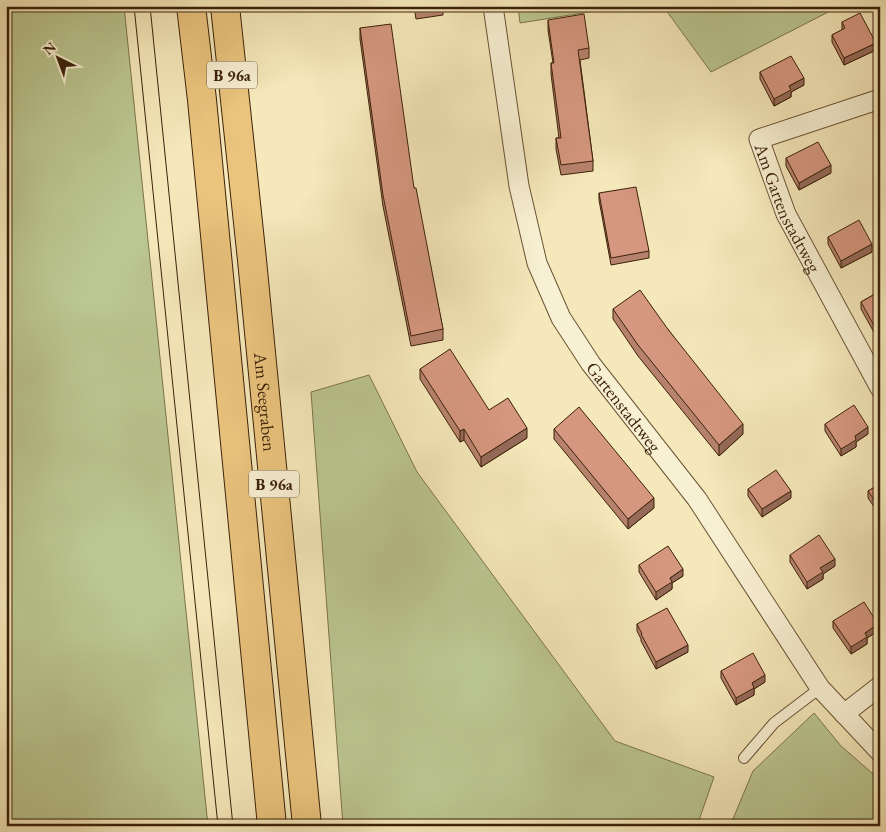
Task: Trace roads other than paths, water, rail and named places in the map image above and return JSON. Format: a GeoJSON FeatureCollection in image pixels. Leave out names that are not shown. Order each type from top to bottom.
{"type":"FeatureCollection","features":[{"type":"Feature","properties":{"kind":"main road","name":"Am Seegraben"},"geometry":{"type":"LineString","coordinates":[[190,6],[204,120],[272,826]]}},
{"type":"Feature","properties":{"kind":"main road","name":"Am Seegraben"},"geometry":{"type":"LineString","coordinates":[[225,6],[253,270],[307,826]]}},
{"type":"Feature","properties":{"kind":"street","name":"Gartenstadtweg"},"geometry":{"type":"LineString","coordinates":[[493,6],[519,186],[537,263],[561,318],[591,364],[697,499],[820,688],[880,752]]}},
{"type":"Feature","properties":{"kind":"street","name":"Am Gartenstadtweg"},"geometry":{"type":"LineString","coordinates":[[880,99],[759,138],[786,214],[880,388]]}},
{"type":"Feature","properties":{"kind":"street"},"geometry":{"type":"LineString","coordinates":[[844,714],[880,686]]}},
{"type":"Feature","properties":{"kind":"lane"},"geometry":{"type":"LineString","coordinates":[[744,758],[774,723],[820,688]]}},
{"type":"Feature","properties":{"kind":"tram line"},"geometry":{"type":"LineString","coordinates":[[134,6],[218,826]]}},
{"type":"Feature","properties":{"kind":"tram line"},"geometry":{"type":"LineString","coordinates":[[150,6],[233,826]]}}]}
